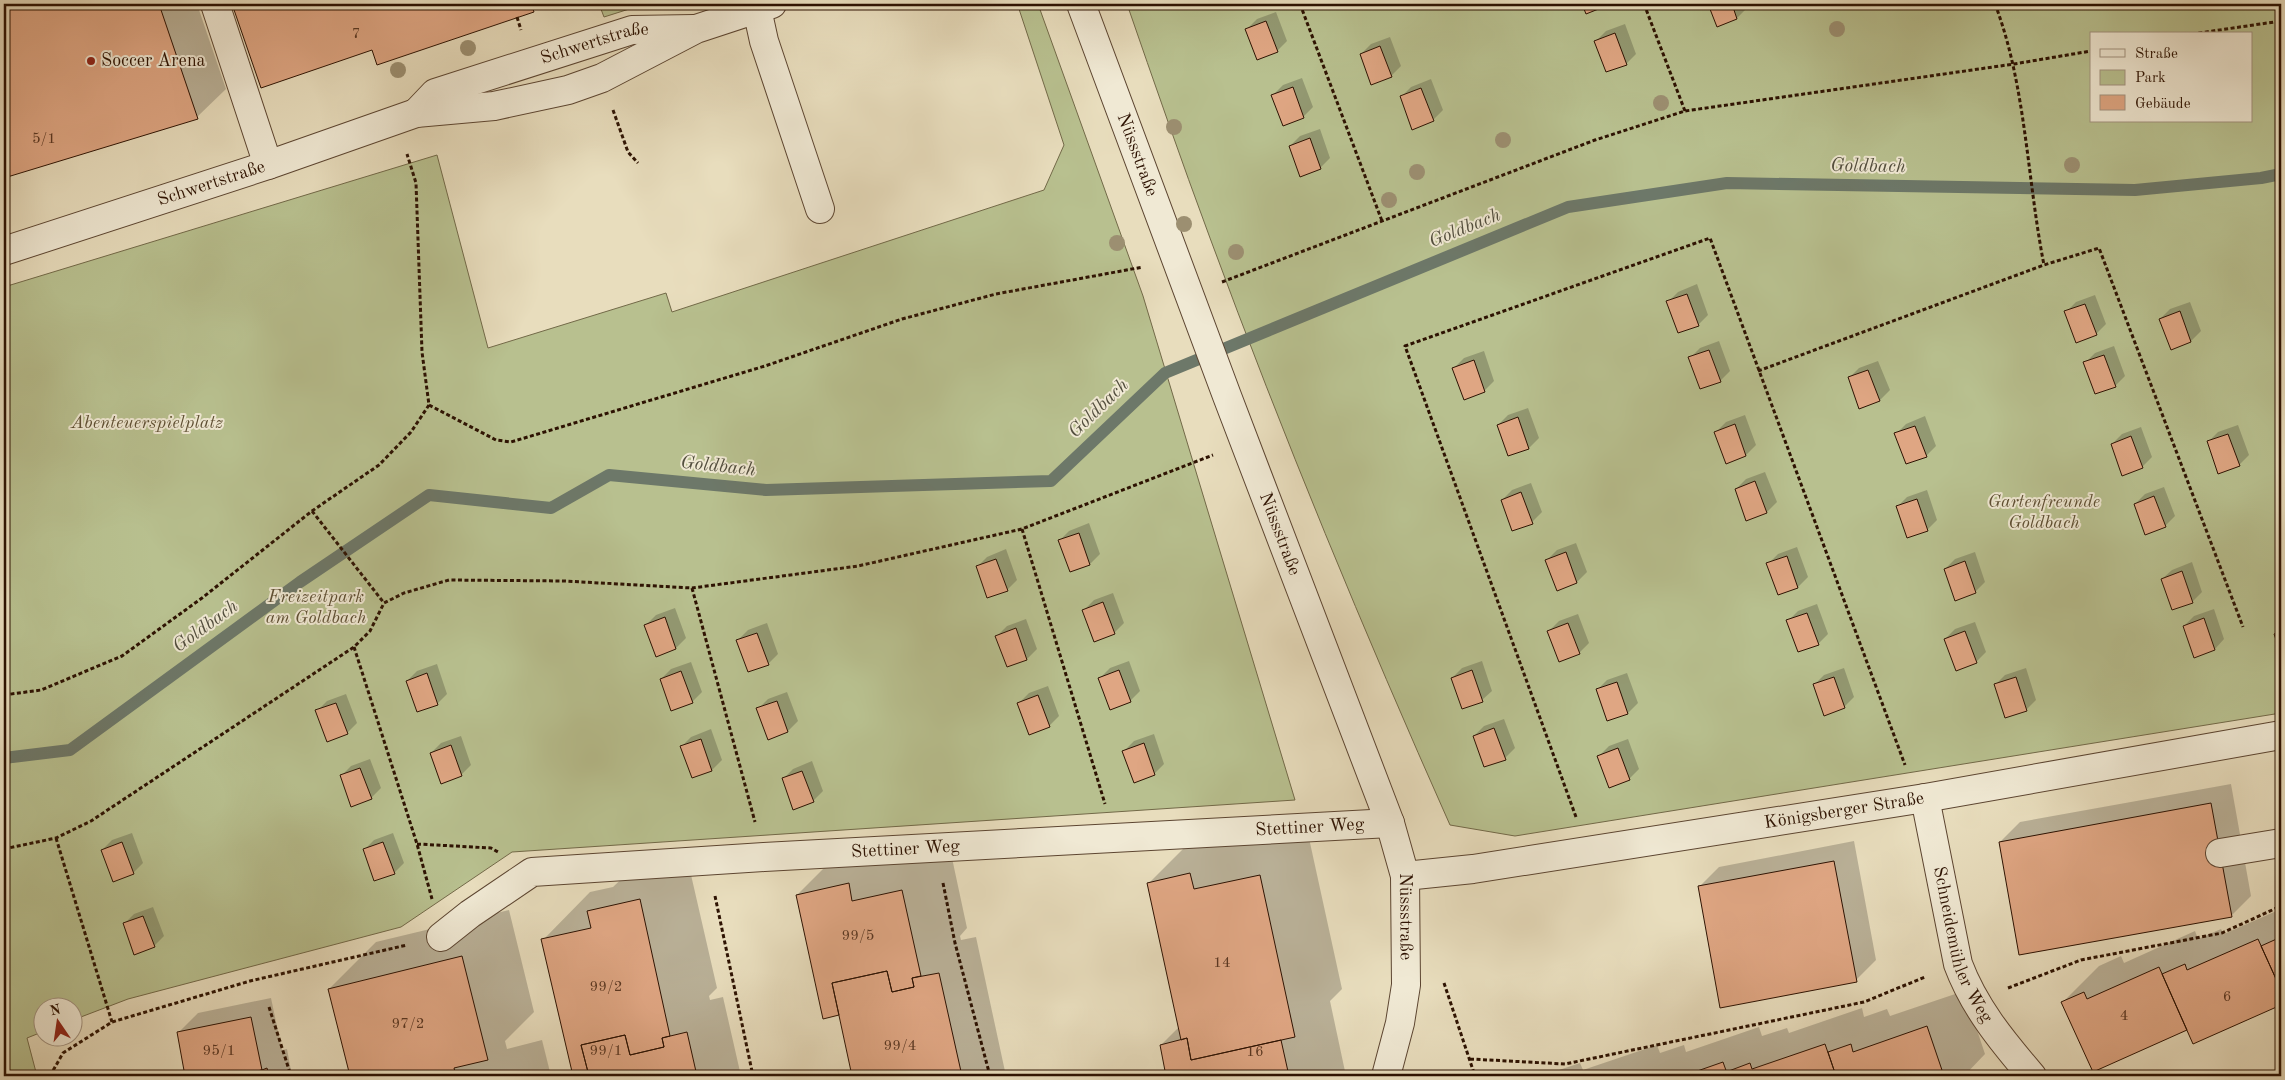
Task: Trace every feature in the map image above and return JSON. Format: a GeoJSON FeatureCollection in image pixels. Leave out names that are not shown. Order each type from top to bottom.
{"type":"FeatureCollection","features":[{"type":"Feature","properties":{"kind":"street"},"geometry":{"type":"LineString","coordinates":[[215,4],[268,165]]}},
{"type":"Feature","properties":{"kind":"street","name":"Nüssstraße"},"geometry":{"type":"LineString","coordinates":[[1081,4],[1227,396],[1390,823],[1405,876],[1406,984],[1400,1023],[1386,1076]]}},
{"type":"Feature","properties":{"kind":"street"},"geometry":{"type":"LineString","coordinates":[[765,6],[764,41],[820,209]]}},
{"type":"Feature","properties":{"kind":"street","name":"Schwertstraße"},"geometry":{"type":"LineString","coordinates":[[4,251],[268,165],[406,116],[494,106],[568,90],[602,78],[696,29],[765,6]]}},
{"type":"Feature","properties":{"kind":"street","name":"Schwertstraße"},"geometry":{"type":"LineString","coordinates":[[406,116],[435,93],[590,42],[632,30],[696,29]]}},
{"type":"Feature","properties":{"kind":"street","name":"Königsberger Straße"},"geometry":{"type":"LineString","coordinates":[[1405,876],[1473,869],[1588,849],[1921,798],[2281,735]]}},
{"type":"Feature","properties":{"kind":"street","name":"Schneidemühler Weg"},"geometry":{"type":"LineString","coordinates":[[1921,798],[1958,964],[1975,1000],[1997,1035],[2032,1076]]}},
{"type":"Feature","properties":{"kind":"street","name":"Stettiner Weg"},"geometry":{"type":"LineString","coordinates":[[441,937],[470,914],[532,872],[764,856],[1390,823]]}},
{"type":"Feature","properties":{"kind":"street"},"geometry":{"type":"LineString","coordinates":[[2220,853],[2281,843]]}},
{"type":"Feature","properties":{"kind":"path"},"geometry":{"type":"LineString","coordinates":[[1300,4],[1382,221]]}},
{"type":"Feature","properties":{"kind":"path"},"geometry":{"type":"LineString","coordinates":[[1644,4],[1685,111]]}},
{"type":"Feature","properties":{"kind":"path"},"geometry":{"type":"LineString","coordinates":[[1995,4],[2005,30],[2014,64],[2034,212],[2044,265]]}},
{"type":"Feature","properties":{"kind":"path"},"geometry":{"type":"LineString","coordinates":[[2206,32],[2281,21]]}},
{"type":"Feature","properties":{"kind":"path"},"geometry":{"type":"LineString","coordinates":[[1190,294],[1595,140],[1685,111],[2014,64],[2090,51]]}},
{"type":"Feature","properties":{"kind":"path"},"geometry":{"type":"LineString","coordinates":[[610,101],[628,152],[638,163]]}},
{"type":"Feature","properties":{"kind":"path"},"geometry":{"type":"LineString","coordinates":[[4,695],[42,690],[122,656],[202,598],[312,511],[379,465],[410,432],[429,405],[422,352],[416,183],[406,116]]}},
{"type":"Feature","properties":{"kind":"path"},"geometry":{"type":"LineString","coordinates":[[1588,849],[1405,346],[1710,238],[1758,371],[1921,798]]}},
{"type":"Feature","properties":{"kind":"path"},"geometry":{"type":"LineString","coordinates":[[1758,371],[2044,265],[2099,248],[2243,627]]}},
{"type":"Feature","properties":{"kind":"path"},"geometry":{"type":"LineString","coordinates":[[429,405],[496,440],[512,442],[765,366],[902,319],[996,294],[1178,261]]}},
{"type":"Feature","properties":{"kind":"path"},"geometry":{"type":"LineString","coordinates":[[4,849],[56,838],[91,821],[354,646],[370,631],[384,603],[404,594],[449,580],[564,581],[692,588],[858,566],[1022,529],[1244,441]]}},
{"type":"Feature","properties":{"kind":"path"},"geometry":{"type":"LineString","coordinates":[[312,511],[384,603]]}},
{"type":"Feature","properties":{"kind":"path"},"geometry":{"type":"LineString","coordinates":[[1022,529],[1115,837]]}},
{"type":"Feature","properties":{"kind":"path"},"geometry":{"type":"LineString","coordinates":[[692,588],[764,856]]}},
{"type":"Feature","properties":{"kind":"path"},"geometry":{"type":"LineString","coordinates":[[50,1076],[62,1053],[112,1022],[250,981],[441,937],[418,844],[354,646]]}},
{"type":"Feature","properties":{"kind":"path"},"geometry":{"type":"LineString","coordinates":[[56,838],[112,1022]]}},
{"type":"Feature","properties":{"kind":"path"},"geometry":{"type":"LineString","coordinates":[[418,844],[491,848]]}},
{"type":"Feature","properties":{"kind":"path"},"geometry":{"type":"LineString","coordinates":[[715,892],[753,1076]]}},
{"type":"Feature","properties":{"kind":"path"},"geometry":{"type":"LineString","coordinates":[[948,903],[955,943],[990,1076]]}},
{"type":"Feature","properties":{"kind":"path"},"geometry":{"type":"LineString","coordinates":[[1975,1000],[2081,960],[2222,933],[2281,906]]}},
{"type":"Feature","properties":{"kind":"path"},"geometry":{"type":"LineString","coordinates":[[1470,1059],[1565,1064],[1864,1002],[1958,964]]}},
{"type":"Feature","properties":{"kind":"path"},"geometry":{"type":"LineString","coordinates":[[1444,983],[1475,1076]]}},
{"type":"Feature","properties":{"kind":"path"},"geometry":{"type":"LineString","coordinates":[[269,1007],[291,1076]]}},
{"type":"Feature","properties":{"kind":"green space"},"geometry":{"type":"Polygon","coordinates":[[[599,4],[645,4],[604,17],[599,4]]]}},
{"type":"Feature","properties":{"kind":"green space","name":"Freizeitpark am Goldbach"},"geometry":{"type":"Polygon","coordinates":[[[1038,4],[1143,296],[1295,800],[512,852],[401,927],[128,999],[82,1017],[82,998],[32,998],[32,1036],[27,1038],[37,1076],[4,1076],[4,287],[437,155],[488,348],[666,293],[672,312],[1044,190],[1064,145],[1019,9],[1038,4]]]}},
{"type":"Feature","properties":{"kind":"green space","name":"Gartenfreunde Goldbach"},"geometry":{"type":"Polygon","coordinates":[[[1127,4],[2281,4],[2281,713],[1515,836],[1450,825],[1386,680],[1295,460],[1178,150],[1127,4]]]}},
{"type":"Feature","properties":{"kind":"building","name":"Soccer Arena"},"geometry":{"type":"Polygon","coordinates":[[[4,4],[159,4],[198,119],[4,178],[4,4]]]}},
{"type":"Feature","properties":{"kind":"building"},"geometry":{"type":"Polygon","coordinates":[[[232,4],[531,4],[534,12],[377,65],[372,50],[261,88],[232,4]]]}},
{"type":"Feature","properties":{"kind":"building"},"geometry":{"type":"Polygon","coordinates":[[[1582,4],[1605,4],[1606,6],[1586,14],[1582,4]]]}},
{"type":"Feature","properties":{"kind":"building"},"geometry":{"type":"Polygon","coordinates":[[[1708,4],[1732,4],[1737,19],[1717,27],[1708,4]]]}},
{"type":"Feature","properties":{"kind":"building"},"geometry":{"type":"Polygon","coordinates":[[[1266,21],[1278,52],[1257,60],[1245,29],[1266,21]]]}},
{"type":"Feature","properties":{"kind":"building"},"geometry":{"type":"Polygon","coordinates":[[[1615,33],[1627,65],[1606,72],[1594,41],[1615,33]]]}},
{"type":"Feature","properties":{"kind":"building"},"geometry":{"type":"Polygon","coordinates":[[[1380,46],[1392,77],[1371,85],[1360,54],[1380,46]]]}},
{"type":"Feature","properties":{"kind":"building"},"geometry":{"type":"Polygon","coordinates":[[[1293,87],[1304,118],[1283,126],[1271,95],[1293,87]]]}},
{"type":"Feature","properties":{"kind":"building"},"geometry":{"type":"Polygon","coordinates":[[[1421,88],[1434,121],[1412,130],[1400,96],[1421,88]]]}},
{"type":"Feature","properties":{"kind":"building"},"geometry":{"type":"Polygon","coordinates":[[[1310,138],[1321,169],[1300,177],[1289,146],[1310,138]]]}},
{"type":"Feature","properties":{"kind":"building"},"geometry":{"type":"Polygon","coordinates":[[[1687,294],[1699,326],[1678,333],[1666,301],[1687,294]]]}},
{"type":"Feature","properties":{"kind":"building"},"geometry":{"type":"Polygon","coordinates":[[[2085,304],[2097,335],[2076,343],[2064,311],[2085,304]]]}},
{"type":"Feature","properties":{"kind":"building"},"geometry":{"type":"Polygon","coordinates":[[[2180,311],[2191,342],[2171,350],[2159,319],[2180,311]]]}},
{"type":"Feature","properties":{"kind":"building"},"geometry":{"type":"Polygon","coordinates":[[[1709,350],[1721,382],[1700,389],[1688,357],[1709,350]]]}},
{"type":"Feature","properties":{"kind":"building"},"geometry":{"type":"Polygon","coordinates":[[[2104,355],[2116,387],[2095,394],[2083,362],[2104,355]]]}},
{"type":"Feature","properties":{"kind":"building"},"geometry":{"type":"Polygon","coordinates":[[[1474,360],[1485,392],[1464,400],[1452,368],[1474,360]]]}},
{"type":"Feature","properties":{"kind":"building"},"geometry":{"type":"Polygon","coordinates":[[[1868,370],[1880,401],[1859,409],[1848,377],[1868,370]]]}},
{"type":"Feature","properties":{"kind":"building"},"geometry":{"type":"Polygon","coordinates":[[[1518,417],[1529,449],[1508,456],[1497,425],[1518,417]]]}},
{"type":"Feature","properties":{"kind":"building"},"geometry":{"type":"Polygon","coordinates":[[[1735,424],[1746,456],[1726,464],[1714,432],[1735,424]]]}},
{"type":"Feature","properties":{"kind":"building"},"geometry":{"type":"Polygon","coordinates":[[[1915,426],[1927,457],[1906,464],[1894,433],[1915,426]]]}},
{"type":"Feature","properties":{"kind":"building"},"geometry":{"type":"Polygon","coordinates":[[[2228,434],[2240,466],[2218,474],[2207,441],[2228,434]]]}},
{"type":"Feature","properties":{"kind":"building"},"geometry":{"type":"Polygon","coordinates":[[[2131,436],[2143,468],[2122,476],[2111,444],[2131,436]]]}},
{"type":"Feature","properties":{"kind":"building"},"geometry":{"type":"Polygon","coordinates":[[[1755,481],[1767,513],[1746,521],[1735,489],[1755,481]]]}},
{"type":"Feature","properties":{"kind":"building"},"geometry":{"type":"Polygon","coordinates":[[[1521,492],[1533,524],[1512,531],[1501,500],[1521,492]]]}},
{"type":"Feature","properties":{"kind":"building"},"geometry":{"type":"Polygon","coordinates":[[[2154,496],[2166,527],[2145,535],[2134,504],[2154,496]]]}},
{"type":"Feature","properties":{"kind":"building"},"geometry":{"type":"Polygon","coordinates":[[[1917,499],[1928,531],[1907,538],[1896,506],[1917,499]]]}},
{"type":"Feature","properties":{"kind":"building"},"geometry":{"type":"Polygon","coordinates":[[[1079,533],[1090,565],[1070,572],[1058,540],[1079,533]]]}},
{"type":"Feature","properties":{"kind":"building"},"geometry":{"type":"Polygon","coordinates":[[[1566,552],[1577,583],[1557,591],[1545,560],[1566,552]]]}},
{"type":"Feature","properties":{"kind":"building"},"geometry":{"type":"Polygon","coordinates":[[[1787,556],[1798,588],[1778,595],[1766,563],[1787,556]]]}},
{"type":"Feature","properties":{"kind":"building"},"geometry":{"type":"Polygon","coordinates":[[[996,559],[1008,591],[987,598],[976,566],[996,559]]]}},
{"type":"Feature","properties":{"kind":"building"},"geometry":{"type":"Polygon","coordinates":[[[1965,561],[1976,593],[1955,601],[1944,569],[1965,561]]]}},
{"type":"Feature","properties":{"kind":"building"},"geometry":{"type":"Polygon","coordinates":[[[2182,571],[2193,603],[2172,610],[2161,579],[2182,571]]]}},
{"type":"Feature","properties":{"kind":"building"},"geometry":{"type":"Polygon","coordinates":[[[1103,602],[1115,634],[1094,642],[1082,610],[1103,602]]]}},
{"type":"Feature","properties":{"kind":"building"},"geometry":{"type":"Polygon","coordinates":[[[1807,613],[1819,645],[1798,652],[1786,620],[1807,613]]]}},
{"type":"Feature","properties":{"kind":"building"},"geometry":{"type":"Polygon","coordinates":[[[665,617],[676,649],[656,657],[644,625],[665,617]]]}},
{"type":"Feature","properties":{"kind":"building"},"geometry":{"type":"Polygon","coordinates":[[[2204,618],[2215,650],[2194,658],[2183,626],[2204,618]]]}},
{"type":"Feature","properties":{"kind":"building"},"geometry":{"type":"Polygon","coordinates":[[[1568,623],[1580,654],[1559,662],[1547,631],[1568,623]]]}},
{"type":"Feature","properties":{"kind":"building"},"geometry":{"type":"Polygon","coordinates":[[[1016,628],[1027,660],[1007,667],[995,636],[1016,628]]]}},
{"type":"Feature","properties":{"kind":"building"},"geometry":{"type":"Polygon","coordinates":[[[1965,631],[1977,663],[1956,671],[1944,639],[1965,631]]]}},
{"type":"Feature","properties":{"kind":"building"},"geometry":{"type":"Polygon","coordinates":[[[2281,631],[2281,654],[2274,634],[2281,631]]]}},
{"type":"Feature","properties":{"kind":"building"},"geometry":{"type":"Polygon","coordinates":[[[757,633],[769,665],[748,672],[736,640],[757,633]]]}},
{"type":"Feature","properties":{"kind":"building"},"geometry":{"type":"Polygon","coordinates":[[[1119,670],[1131,702],[1110,710],[1098,678],[1119,670]]]}},
{"type":"Feature","properties":{"kind":"building"},"geometry":{"type":"Polygon","coordinates":[[[1472,670],[1483,702],[1462,709],[1451,678],[1472,670]]]}},
{"type":"Feature","properties":{"kind":"building"},"geometry":{"type":"Polygon","coordinates":[[[681,671],[693,703],[671,711],[660,679],[681,671]]]}},
{"type":"Feature","properties":{"kind":"building"},"geometry":{"type":"Polygon","coordinates":[[[427,673],[438,705],[417,712],[406,681],[427,673]]]}},
{"type":"Feature","properties":{"kind":"building"},"geometry":{"type":"Polygon","coordinates":[[[1834,677],[1845,708],[1824,716],[1813,684],[1834,677]]]}},
{"type":"Feature","properties":{"kind":"building"},"geometry":{"type":"Polygon","coordinates":[[[2016,677],[2027,711],[2005,718],[1994,684],[2016,677]]]}},
{"type":"Feature","properties":{"kind":"building"},"geometry":{"type":"Polygon","coordinates":[[[1617,682],[1628,714],[1607,721],[1596,689],[1617,682]]]}},
{"type":"Feature","properties":{"kind":"building"},"geometry":{"type":"Polygon","coordinates":[[[1038,695],[1050,727],[1029,735],[1017,703],[1038,695]]]}},
{"type":"Feature","properties":{"kind":"building"},"geometry":{"type":"Polygon","coordinates":[[[777,701],[788,732],[768,740],[756,708],[777,701]]]}},
{"type":"Feature","properties":{"kind":"building"},"geometry":{"type":"Polygon","coordinates":[[[336,703],[348,734],[327,742],[315,710],[336,703]]]}},
{"type":"Feature","properties":{"kind":"building"},"geometry":{"type":"Polygon","coordinates":[[[1494,728],[1506,760],[1484,767],[1473,736],[1494,728]]]}},
{"type":"Feature","properties":{"kind":"building"},"geometry":{"type":"Polygon","coordinates":[[[701,739],[712,771],[692,778],[680,746],[701,739]]]}},
{"type":"Feature","properties":{"kind":"building"},"geometry":{"type":"Polygon","coordinates":[[[1144,743],[1155,775],[1134,783],[1122,751],[1144,743]]]}},
{"type":"Feature","properties":{"kind":"building"},"geometry":{"type":"Polygon","coordinates":[[[451,745],[462,776],[441,784],[430,753],[451,745]]]}},
{"type":"Feature","properties":{"kind":"building"},"geometry":{"type":"Polygon","coordinates":[[[1618,748],[1630,780],[1609,788],[1597,756],[1618,748]]]}},
{"type":"Feature","properties":{"kind":"building"},"geometry":{"type":"Polygon","coordinates":[[[360,768],[372,799],[351,807],[340,775],[360,768]]]}},
{"type":"Feature","properties":{"kind":"building"},"geometry":{"type":"Polygon","coordinates":[[[802,771],[814,802],[793,810],[782,778],[802,771]]]}},
{"type":"Feature","properties":{"kind":"building"},"geometry":{"type":"Polygon","coordinates":[[[2211,803],[2232,917],[2019,955],[1999,842],[2211,803]]]}},
{"type":"Feature","properties":{"kind":"building"},"geometry":{"type":"Polygon","coordinates":[[[122,842],[134,874],[113,882],[101,850],[122,842]]]}},
{"type":"Feature","properties":{"kind":"building"},"geometry":{"type":"Polygon","coordinates":[[[383,842],[395,874],[374,881],[363,849],[383,842]]]}},
{"type":"Feature","properties":{"kind":"building"},"geometry":{"type":"Polygon","coordinates":[[[1834,861],[1857,982],[1720,1008],[1698,886],[1834,861]]]}},
{"type":"Feature","properties":{"kind":"building"},"geometry":{"type":"Polygon","coordinates":[[[1190,873],[1194,889],[1260,875],[1295,1037],[1191,1060],[1187,1038],[1181,1040],[1147,883],[1190,873]]]}},
{"type":"Feature","properties":{"kind":"building"},"geometry":{"type":"Polygon","coordinates":[[[849,883],[852,901],[902,890],[921,976],[912,978],[914,987],[892,992],[887,971],[832,983],[839,1015],[823,1019],[796,895],[849,883]]]}},
{"type":"Feature","properties":{"kind":"building"},"geometry":{"type":"Polygon","coordinates":[[[640,899],[670,1036],[662,1038],[664,1047],[630,1055],[625,1035],[581,1045],[589,1076],[573,1076],[541,939],[591,928],[587,911],[640,899]]]}},
{"type":"Feature","properties":{"kind":"building"},"geometry":{"type":"Polygon","coordinates":[[[143,916],[155,947],[134,955],[123,923],[143,916]]]}},
{"type":"Feature","properties":{"kind":"building"},"geometry":{"type":"Polygon","coordinates":[[[2281,937],[2281,990],[2261,946],[2281,937]]]}},
{"type":"Feature","properties":{"kind":"building"},"geometry":{"type":"Polygon","coordinates":[[[2258,939],[2281,990],[2281,1005],[2193,1044],[2162,974],[2185,964],[2187,970],[2258,939]]]}},
{"type":"Feature","properties":{"kind":"building"},"geometry":{"type":"Polygon","coordinates":[[[462,956],[488,1060],[454,1068],[456,1076],[350,1076],[328,989],[462,956]]]}},
{"type":"Feature","properties":{"kind":"building"},"geometry":{"type":"Polygon","coordinates":[[[2159,967],[2187,1030],[2093,1072],[2061,1002],[2084,992],[2087,999],[2159,967]]]}},
{"type":"Feature","properties":{"kind":"building"},"geometry":{"type":"Polygon","coordinates":[[[887,971],[892,992],[914,987],[912,978],[939,973],[962,1076],[852,1076],[832,983],[887,971]]]}},
{"type":"Feature","properties":{"kind":"building"},"geometry":{"type":"Polygon","coordinates":[[[251,1017],[262,1070],[230,1076],[185,1076],[177,1032],[251,1017]]]}},
{"type":"Feature","properties":{"kind":"building"},"geometry":{"type":"Polygon","coordinates":[[[1927,1026],[1944,1076],[1836,1076],[1828,1052],[1851,1044],[1853,1052],[1927,1026]]]}},
{"type":"Feature","properties":{"kind":"building"},"geometry":{"type":"Polygon","coordinates":[[[687,1032],[697,1076],[589,1076],[581,1045],[625,1035],[630,1055],[664,1047],[662,1038],[687,1032]]]}},
{"type":"Feature","properties":{"kind":"building"},"geometry":{"type":"Polygon","coordinates":[[[1187,1038],[1191,1060],[1281,1040],[1289,1076],[1166,1076],[1160,1045],[1187,1038]]]}},
{"type":"Feature","properties":{"kind":"building"},"geometry":{"type":"Polygon","coordinates":[[[1825,1044],[1836,1076],[1728,1076],[1726,1072],[1750,1063],[1752,1069],[1825,1044]]]}},
{"type":"Feature","properties":{"kind":"building"},"geometry":{"type":"Polygon","coordinates":[[[1723,1062],[1728,1076],[1683,1076],[1723,1062]]]}},
{"type":"Feature","properties":{"kind":"building"},"geometry":{"type":"Polygon","coordinates":[[[267,1068],[269,1076],[230,1076],[262,1070],[267,1068]]]}},
{"type":"Feature","properties":{"kind":"waterway","name":"Goldbach"},"geometry":{"type":"LineString","coordinates":[[4,758],[70,750],[300,582],[429,495],[551,508],[609,475],[766,490],[1051,481],[1165,373],[1568,207],[1727,183],[2135,190],[2261,178],[2281,174]]}},
{"type":"Feature","properties":{"kind":"place","name":"Soccer Arena"},"geometry":{"type":"Point","coordinates":[91,61]}},
{"type":"Feature","properties":{"kind":"park label","name":"Abenteuerspielplatz"},"geometry":{"type":"Point","coordinates":[147,423]}}]}
